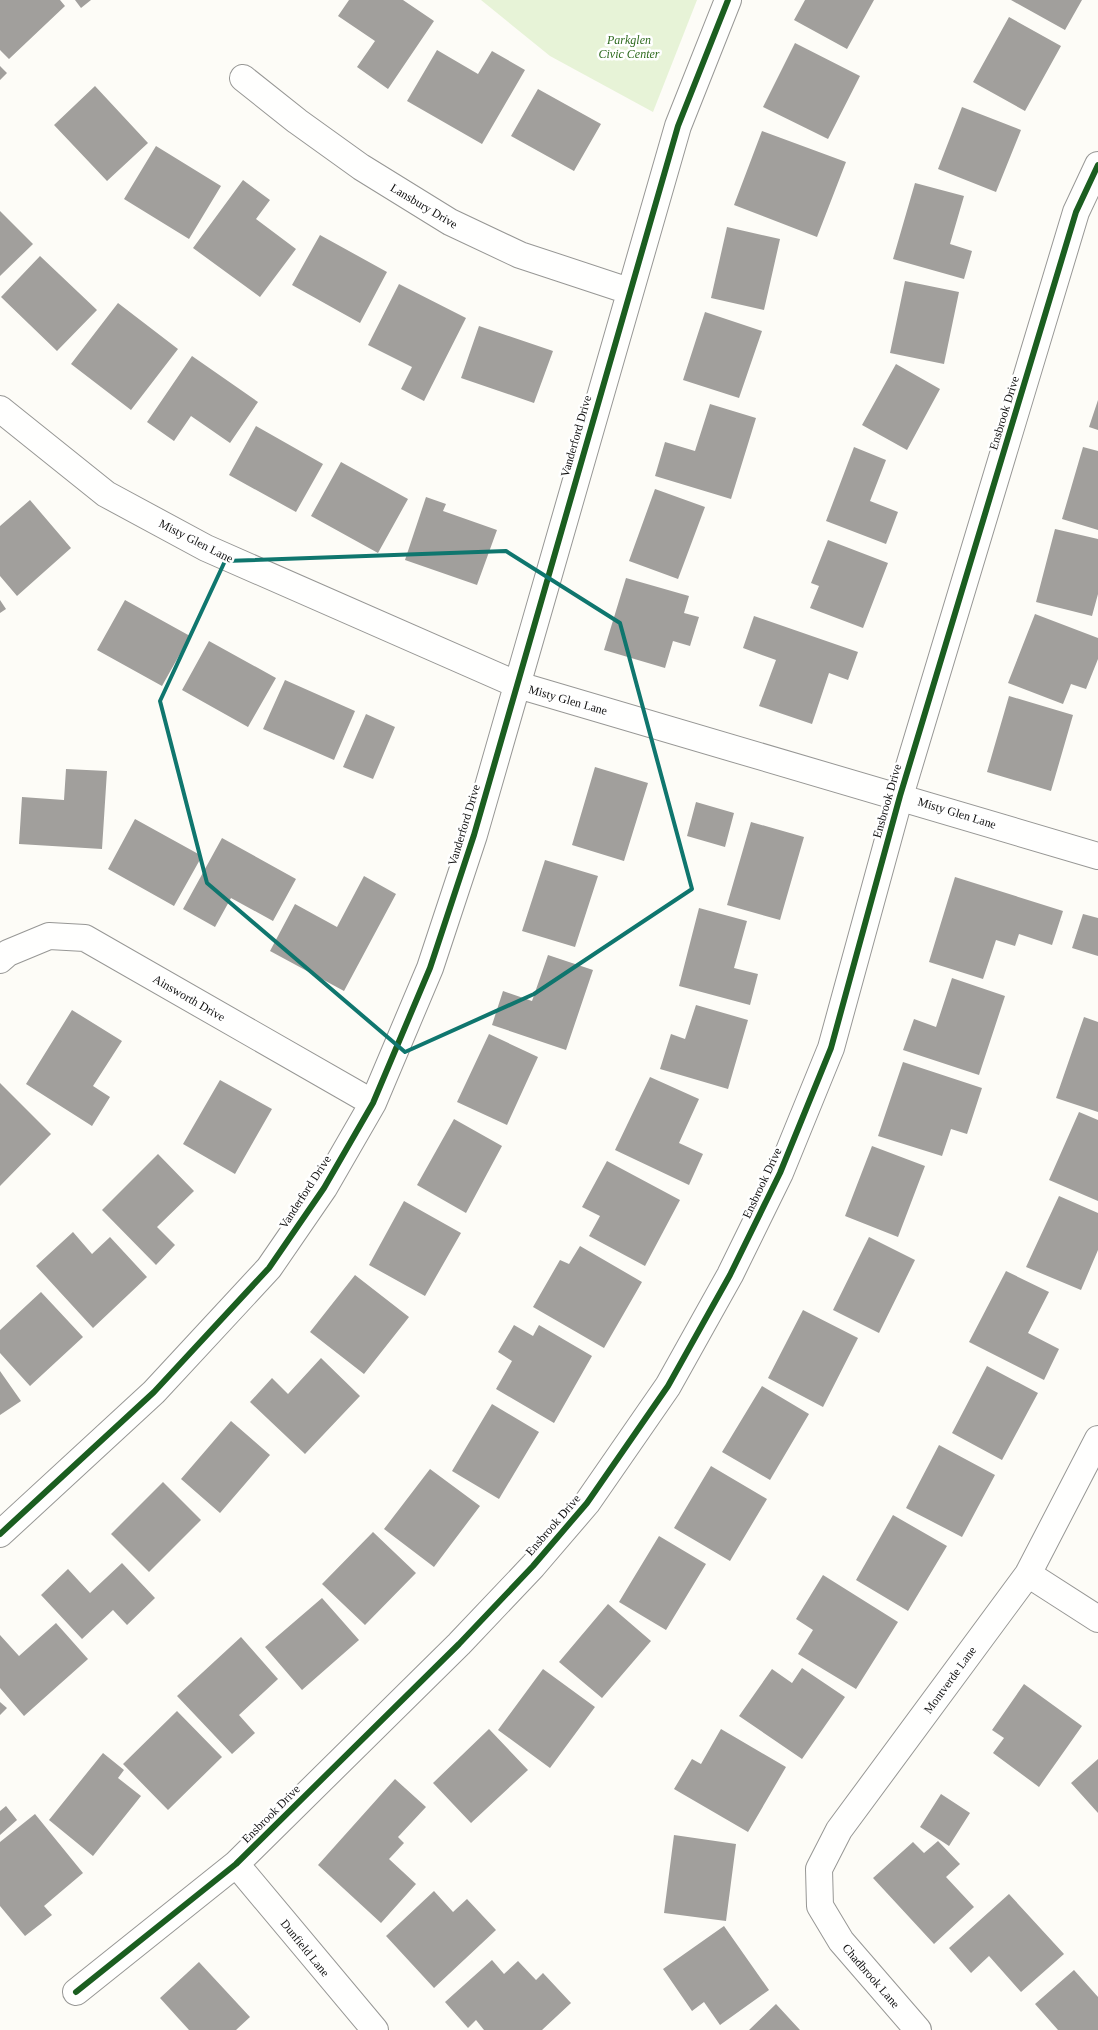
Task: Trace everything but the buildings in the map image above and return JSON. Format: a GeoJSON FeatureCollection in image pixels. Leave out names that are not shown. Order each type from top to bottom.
{"type":"FeatureCollection","features":[{"type":"Feature","properties":{"kind":"street","name":"Vanderford Drive"},"geometry":{"type":"LineString","coordinates":[[0,1534],[154,1392],[269,1268],[324,1188],[372,1102],[430,968],[474,835],[680,118],[728,0]]}},
{"type":"Feature","properties":{"kind":"street","name":"Lansbury Drive"},"geometry":{"type":"LineString","coordinates":[[243,78],[297,121],[361,167],[450,222],[520,255],[629,292]]}},
{"type":"Feature","properties":{"kind":"street","name":"Ensbrook Drive"},"geometry":{"type":"LineString","coordinates":[[76,1992],[236,1864],[459,1644],[532,1566],[587,1503],[668,1386],[730,1275],[780,1173],[832,1048],[900,796],[1076,212],[1098,165]]}},
{"type":"Feature","properties":{"kind":"street","name":"Misty Glen Lane"},"geometry":{"type":"LineString","coordinates":[[2,416],[106,494],[206,548],[518,685],[900,796],[1098,856]]}},
{"type":"Feature","properties":{"kind":"street","name":"Ainsworth Drive"},"geometry":{"type":"LineString","coordinates":[[0,960],[8,953],[49,936],[84,938],[372,1102]]}},
{"type":"Feature","properties":{"kind":"street","name":"Montverde Lane"},"geometry":{"type":"LineString","coordinates":[[828,1920],[820,1906],[818,1869],[839,1830],[1028,1574],[1098,1439]]}},
{"type":"Feature","properties":{"kind":"street"},"geometry":{"type":"LineString","coordinates":[[1028,1574],[1098,1619]]}},
{"type":"Feature","properties":{"kind":"street","name":"Dunfield Lane"},"geometry":{"type":"LineString","coordinates":[[236,1864],[375,2030]]}},
{"type":"Feature","properties":{"kind":"street","name":"Chadbrook Lane"},"geometry":{"type":"LineString","coordinates":[[828,1920],[841,1941],[918,2030]]}},
{"type":"Feature","properties":{"kind":"highlighted area"},"geometry":{"type":"Polygon","coordinates":[[[506,551],[620,623],[692,889],[534,994],[405,1052],[207,883],[160,701],[225,561],[506,551]]]}},
{"type":"Feature","properties":{"kind":"green space","name":"Parkglen Civic Center"},"geometry":{"type":"Polygon","coordinates":[[[481,0],[697,0],[653,112],[550,56],[481,0]]]}},
{"type":"Feature","properties":{"kind":"cycle path"},"geometry":{"type":"LineString","coordinates":[[0,1534],[154,1392],[269,1268],[324,1188],[373,1103],[430,968],[474,835],[678,126],[728,0]]}},
{"type":"Feature","properties":{"kind":"cycle path"},"geometry":{"type":"LineString","coordinates":[[76,1992],[236,1864],[459,1644],[533,1566],[587,1503],[668,1386],[730,1275],[780,1173],[831,1048],[900,796],[1076,212],[1098,165]]}}]}
